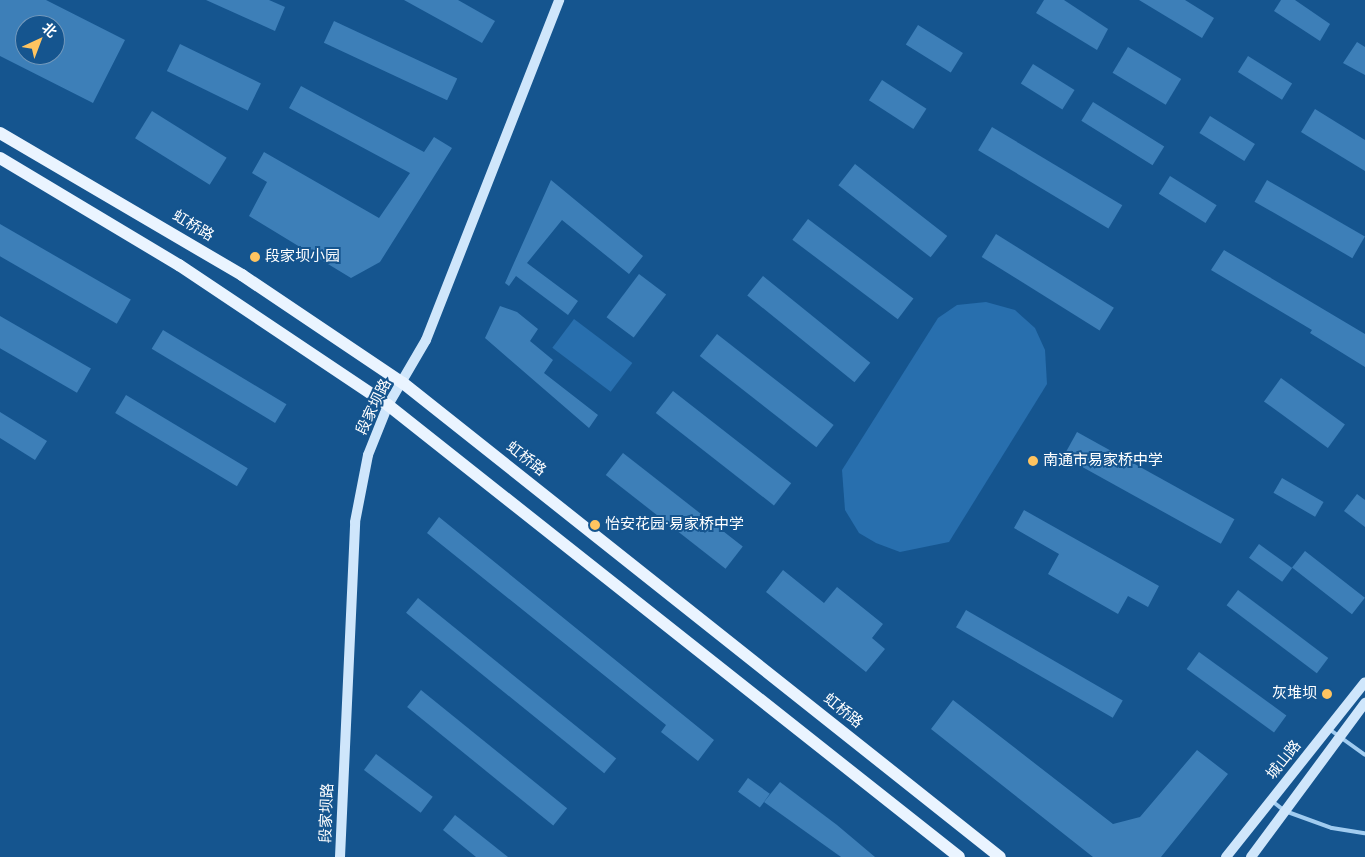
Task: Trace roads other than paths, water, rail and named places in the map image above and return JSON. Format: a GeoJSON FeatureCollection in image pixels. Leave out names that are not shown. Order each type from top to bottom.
{"type":"FeatureCollection","features":[{"type":"Feature","properties":{"kind":"main road","name":"虹桥路"},"geometry":{"type":"LineString","coordinates":[[0,133],[242,275],[402,383],[1000,857]]}},
{"type":"Feature","properties":{"kind":"main road"},"geometry":{"type":"LineString","coordinates":[[0,158],[179,265],[388,405],[959,857]]}},
{"type":"Feature","properties":{"kind":"street","name":"段家坝路"},"geometry":{"type":"LineString","coordinates":[[340,857],[355,522],[368,455],[388,405],[426,340],[559,0]]}},
{"type":"Feature","properties":{"kind":"street","name":"城山路"},"geometry":{"type":"LineString","coordinates":[[1226,857],[1365,682]]}},
{"type":"Feature","properties":{"kind":"street","name":"城山路"},"geometry":{"type":"LineString","coordinates":[[1251,857],[1365,703]]}},
{"type":"Feature","properties":{"kind":"lane"},"geometry":{"type":"LineString","coordinates":[[1329,729],[1365,754]]}},
{"type":"Feature","properties":{"kind":"lane"},"geometry":{"type":"LineString","coordinates":[[1271,800],[1285,811],[1332,828],[1365,834]]}},
{"type":"Feature","properties":{"kind":"place","name":"段家坝小园"},"geometry":{"type":"Point","coordinates":[255,257]}},
{"type":"Feature","properties":{"kind":"place","name":"南通市易家桥中学"},"geometry":{"type":"Point","coordinates":[1033,461]}},
{"type":"Feature","properties":{"kind":"place","name":"怡安花园·易家桥中学"},"geometry":{"type":"Point","coordinates":[595,525]}},
{"type":"Feature","properties":{"kind":"place","name":"灰堆坝"},"geometry":{"type":"Point","coordinates":[1327,694]}}]}
